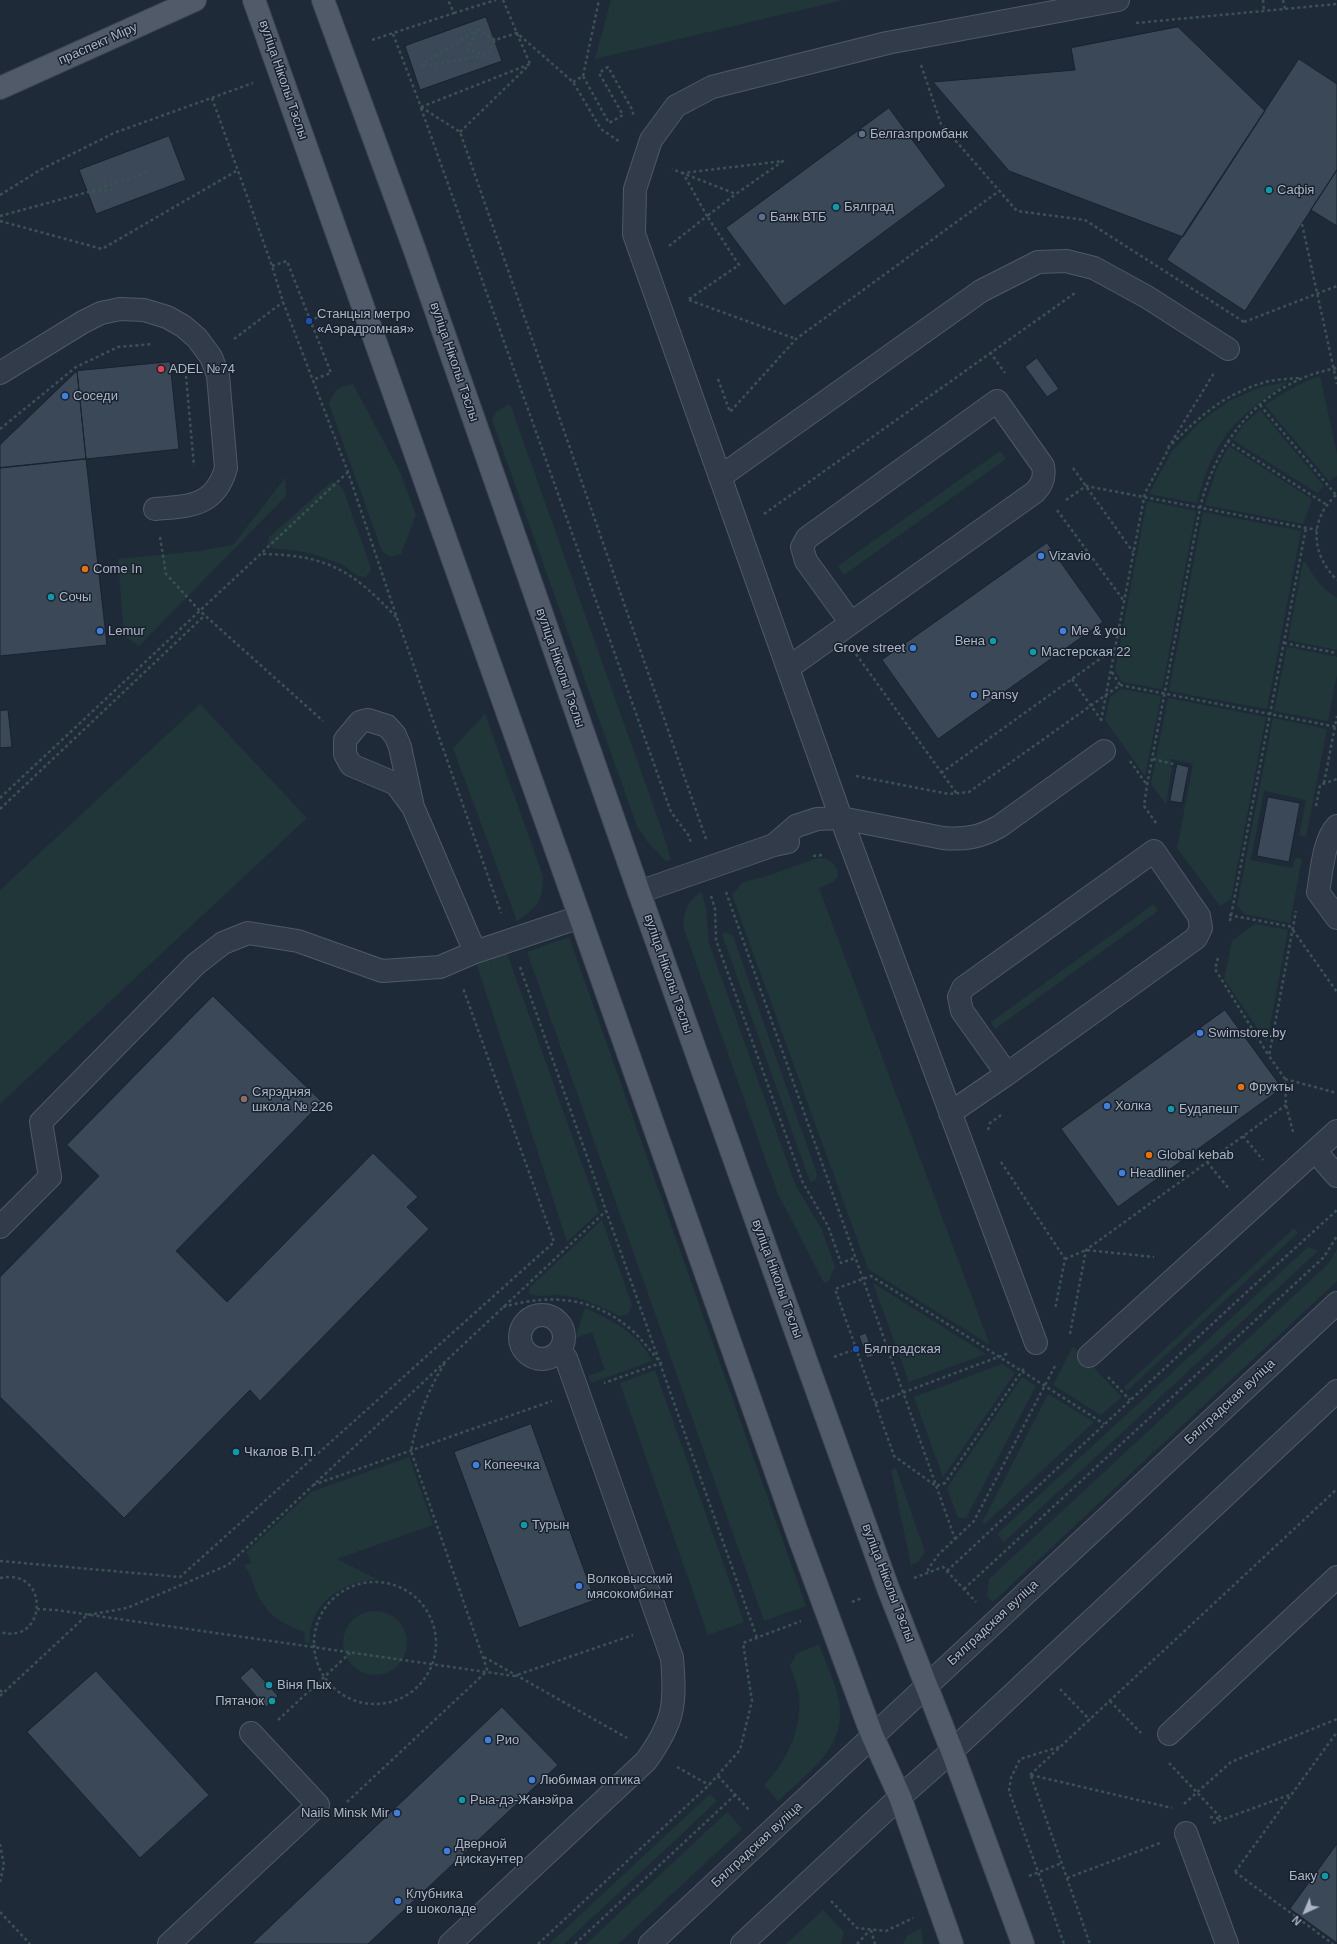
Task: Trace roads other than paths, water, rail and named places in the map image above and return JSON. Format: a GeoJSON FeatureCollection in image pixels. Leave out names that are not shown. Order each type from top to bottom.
{"type":"FeatureCollection","features":[{"type":"Feature","properties":{"kind":"main road","name":"праспект Міру"},"geometry":{"type":"LineString","coordinates":[[0,88],[195,0]]}},
{"type":"Feature","properties":{"kind":"main road","name":"вуліца Ніколы Тэслы"},"geometry":{"type":"LineString","coordinates":[[254,0],[580,916],[791,1517],[872,1735],[900,1797],[952,1944]]}},
{"type":"Feature","properties":{"kind":"main road","name":"вуліца Ніколы Тэслы"},"geometry":{"type":"LineString","coordinates":[[323,0],[416,256],[639,892],[886,1580],[1024,1944]]}},
{"type":"Feature","properties":{"kind":"street"},"geometry":{"type":"LineString","coordinates":[[1040,1342],[950,1113],[841,818],[634,234],[635,189],[651,140],[676,106],[712,87],[887,43],[1118,0]]}},
{"type":"Feature","properties":{"kind":"street"},"geometry":{"type":"LineString","coordinates":[[720,477],[981,291],[1038,262],[1066,261],[1094,268],[1148,297],[1228,349]]}},
{"type":"Feature","properties":{"kind":"street"},"geometry":{"type":"LineString","coordinates":[[0,373],[83,322],[101,313],[120,309],[144,310],[167,317],[183,326],[197,338],[211,357],[218,376],[226,450],[226,468],[223,480],[209,498],[197,504],[155,509]]}},
{"type":"Feature","properties":{"kind":"street"},"geometry":{"type":"LineString","coordinates":[[788,668],[1039,488],[1044,477],[1043,466],[997,401],[807,538],[802,547],[806,560],[845,627]]}},
{"type":"Feature","properties":{"kind":"street"},"geometry":{"type":"LineString","coordinates":[[413,807],[396,784],[351,765],[345,754],[344,740],[360,722],[368,720],[387,726],[395,736],[400,747],[413,807],[475,952]]}},
{"type":"Feature","properties":{"kind":"street"},"geometry":{"type":"LineString","coordinates":[[639,892],[774,844],[801,840],[822,833],[841,818],[943,838],[973,838],[1000,826],[1104,752]]}},
{"type":"Feature","properties":{"kind":"street"},"geometry":{"type":"LineString","coordinates":[[1337,826],[1331,832],[1328,841],[1318,892],[1337,918]]}},
{"type":"Feature","properties":{"kind":"street"},"geometry":{"type":"LineString","coordinates":[[950,1113],[1007,1074],[1196,938],[1201,928],[1199,916],[1154,851],[963,988],[959,997],[962,1011],[1007,1074]]}},
{"type":"Feature","properties":{"kind":"street"},"geometry":{"type":"LineString","coordinates":[[0,1227],[50,1177],[41,1122],[196,964],[222,943],[248,933],[298,941],[382,971],[440,967],[475,952],[580,916]]}},
{"type":"Feature","properties":{"kind":"street"},"geometry":{"type":"LineString","coordinates":[[1089,1356],[1337,1131]]}},
{"type":"Feature","properties":{"kind":"street"},"geometry":{"type":"LineString","coordinates":[[1315,1151],[1337,1176]]}},
{"type":"Feature","properties":{"kind":"street","name":"Бялградская вуліца"},"geometry":{"type":"LineString","coordinates":[[650,1944],[872,1735],[1337,1303]]}},
{"type":"Feature","properties":{"kind":"street"},"geometry":{"type":"LineString","coordinates":[[450,1944],[646,1761],[664,1736],[672,1712],[674,1683],[672,1658],[566,1358],[559,1352]]}},
{"type":"Feature","properties":{"kind":"street"},"geometry":{"type":"LineString","coordinates":[[742,1944],[900,1797],[952,1751],[1337,1391]]}},
{"type":"Feature","properties":{"kind":"street"},"geometry":{"type":"LineString","coordinates":[[1169,1734],[1337,1577]]}},
{"type":"Feature","properties":{"kind":"street"},"geometry":{"type":"LineString","coordinates":[[168,1944],[318,1805],[254,1736]]}},
{"type":"Feature","properties":{"kind":"street"},"geometry":{"type":"LineString","coordinates":[[1186,1833],[1227,1944]]}},
{"type":"Feature","properties":{"kind":"place","name":"Белгазпромбанк"},"geometry":{"type":"Point","coordinates":[862,134]}},
{"type":"Feature","properties":{"kind":"place","name":"Сафія"},"geometry":{"type":"Point","coordinates":[1269,190]}},
{"type":"Feature","properties":{"kind":"place","name":"Бялград"},"geometry":{"type":"Point","coordinates":[836,207]}},
{"type":"Feature","properties":{"kind":"place","name":"Банк ВТБ"},"geometry":{"type":"Point","coordinates":[762,217]}},
{"type":"Feature","properties":{"kind":"place","name":"Станцыя метро «Аэрадромная»"},"geometry":{"type":"Point","coordinates":[309,321]}},
{"type":"Feature","properties":{"kind":"place","name":"ADEL №74"},"geometry":{"type":"Point","coordinates":[161,369]}},
{"type":"Feature","properties":{"kind":"place","name":"Соседи"},"geometry":{"type":"Point","coordinates":[65,396]}},
{"type":"Feature","properties":{"kind":"place","name":"Vizavio"},"geometry":{"type":"Point","coordinates":[1041,556]}},
{"type":"Feature","properties":{"kind":"place","name":"Come In"},"geometry":{"type":"Point","coordinates":[85,569]}},
{"type":"Feature","properties":{"kind":"place","name":"Сочы"},"geometry":{"type":"Point","coordinates":[51,597]}},
{"type":"Feature","properties":{"kind":"place","name":"Lemur"},"geometry":{"type":"Point","coordinates":[100,631]}},
{"type":"Feature","properties":{"kind":"place","name":"Me & you"},"geometry":{"type":"Point","coordinates":[1063,631]}},
{"type":"Feature","properties":{"kind":"place","name":"Вена"},"geometry":{"type":"Point","coordinates":[993,641]}},
{"type":"Feature","properties":{"kind":"place","name":"Grove street"},"geometry":{"type":"Point","coordinates":[913,648]}},
{"type":"Feature","properties":{"kind":"place","name":"Мастерская 22"},"geometry":{"type":"Point","coordinates":[1033,652]}},
{"type":"Feature","properties":{"kind":"place","name":"Pansy"},"geometry":{"type":"Point","coordinates":[974,695]}},
{"type":"Feature","properties":{"kind":"place","name":"Swimstore.by"},"geometry":{"type":"Point","coordinates":[1200,1033]}},
{"type":"Feature","properties":{"kind":"place","name":"Фрукты"},"geometry":{"type":"Point","coordinates":[1241,1087]}},
{"type":"Feature","properties":{"kind":"place","name":"Сярэдняя школа № 226"},"geometry":{"type":"Point","coordinates":[244,1099]}},
{"type":"Feature","properties":{"kind":"place","name":"Холка"},"geometry":{"type":"Point","coordinates":[1107,1106]}},
{"type":"Feature","properties":{"kind":"place","name":"Будапешт"},"geometry":{"type":"Point","coordinates":[1171,1109]}},
{"type":"Feature","properties":{"kind":"place","name":"Global kebab"},"geometry":{"type":"Point","coordinates":[1149,1155]}},
{"type":"Feature","properties":{"kind":"place","name":"Headliner"},"geometry":{"type":"Point","coordinates":[1122,1173]}},
{"type":"Feature","properties":{"kind":"place","name":"Бялградская"},"geometry":{"type":"Point","coordinates":[856,1349]}},
{"type":"Feature","properties":{"kind":"place","name":"Чкалов В.П."},"geometry":{"type":"Point","coordinates":[236,1452]}},
{"type":"Feature","properties":{"kind":"place","name":"Копеечка"},"geometry":{"type":"Point","coordinates":[476,1465]}},
{"type":"Feature","properties":{"kind":"place","name":"Турын"},"geometry":{"type":"Point","coordinates":[524,1525]}},
{"type":"Feature","properties":{"kind":"place","name":"Волковысский мясокомбинат"},"geometry":{"type":"Point","coordinates":[579,1586]}},
{"type":"Feature","properties":{"kind":"place","name":"Віня Пых"},"geometry":{"type":"Point","coordinates":[269,1685]}},
{"type":"Feature","properties":{"kind":"place","name":"Пятачок"},"geometry":{"type":"Point","coordinates":[272,1701]}},
{"type":"Feature","properties":{"kind":"place","name":"Рио"},"geometry":{"type":"Point","coordinates":[488,1740]}},
{"type":"Feature","properties":{"kind":"place","name":"Любимая оптика"},"geometry":{"type":"Point","coordinates":[532,1780]}},
{"type":"Feature","properties":{"kind":"place","name":"Рыа-дэ-Жанэйра"},"geometry":{"type":"Point","coordinates":[462,1800]}},
{"type":"Feature","properties":{"kind":"place","name":"Nails Minsk Mir"},"geometry":{"type":"Point","coordinates":[397,1813]}},
{"type":"Feature","properties":{"kind":"place","name":"Дверной дискаунтер"},"geometry":{"type":"Point","coordinates":[447,1851]}},
{"type":"Feature","properties":{"kind":"place","name":"Баку"},"geometry":{"type":"Point","coordinates":[1325,1876]}},
{"type":"Feature","properties":{"kind":"place","name":"Клубника в шоколаде"},"geometry":{"type":"Point","coordinates":[398,1901]}}]}
